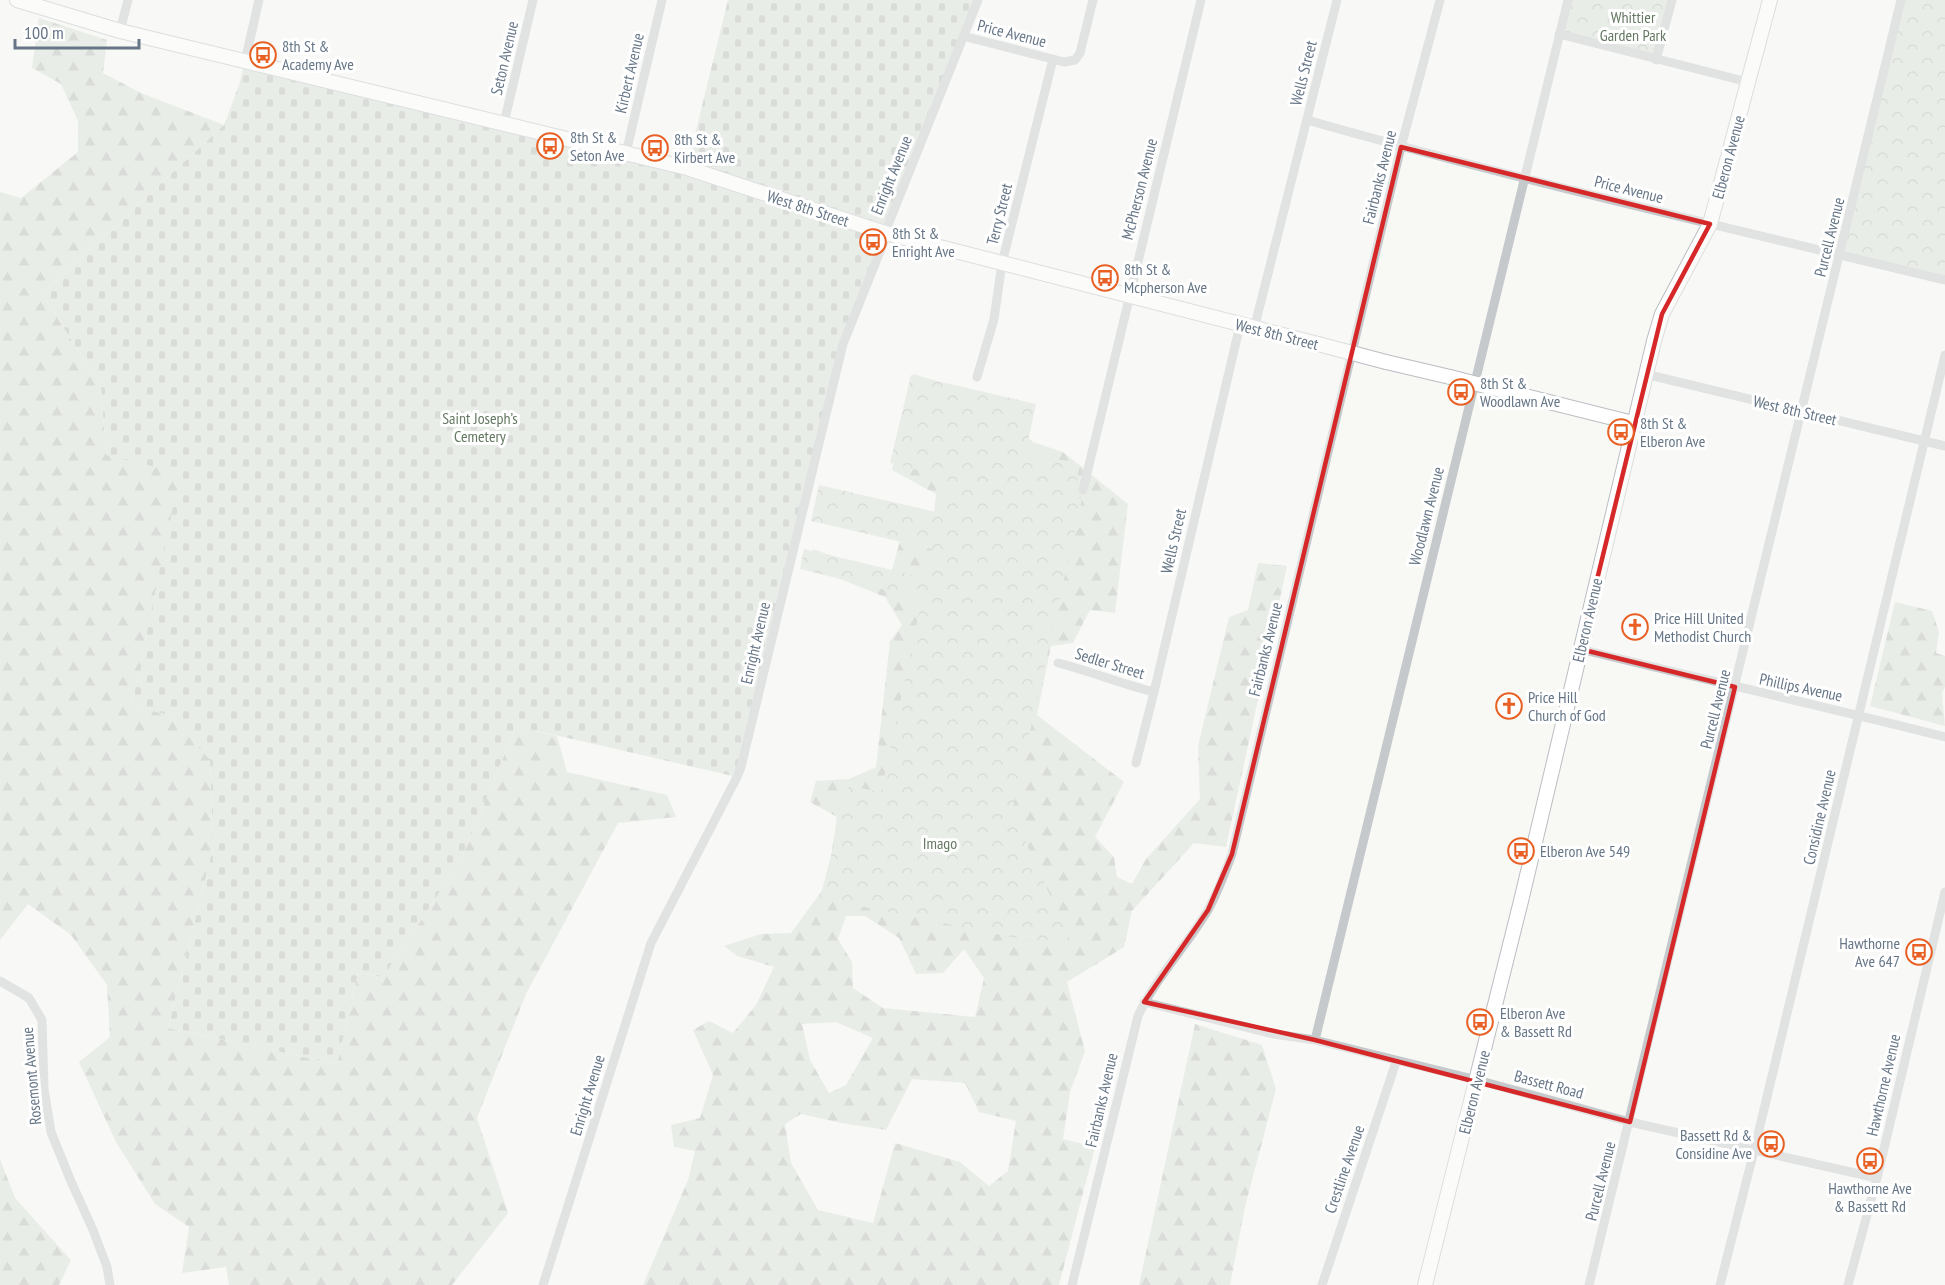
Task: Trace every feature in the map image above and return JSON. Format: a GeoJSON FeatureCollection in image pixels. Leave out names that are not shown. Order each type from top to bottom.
{"type":"FeatureCollection","features":[{"type":"Feature","properties":{"kind":"street","name":"West 8th Street"},"geometry":{"type":"LineString","coordinates":[[17,0],[120,31],[687,168],[885,233],[1254,329],[1633,423]]}},
{"type":"Feature","properties":{"kind":"street"},"geometry":{"type":"LineString","coordinates":[[120,31],[128,0]]}},
{"type":"Feature","properties":{"kind":"street"},"geometry":{"type":"LineString","coordinates":[[245,61],[259,0]]}},
{"type":"Feature","properties":{"kind":"street","name":"Seton Avenue"},"geometry":{"type":"LineString","coordinates":[[504,123],[533,0]]}},
{"type":"Feature","properties":{"kind":"street","name":"Kirbert Avenue"},"geometry":{"type":"LineString","coordinates":[[626,153],[662,0]]}},
{"type":"Feature","properties":{"kind":"street","name":"Enright Avenue"},"geometry":{"type":"LineString","coordinates":[[543,1285],[651,943],[738,777],[843,344],[978,0]]}},
{"type":"Feature","properties":{"kind":"street"},"geometry":{"type":"LineString","coordinates":[[1053,59],[1071,62],[1078,57],[1094,0]]}},
{"type":"Feature","properties":{"kind":"street","name":"McPherson Avenue"},"geometry":{"type":"LineString","coordinates":[[1083,490],[1201,0]]}},
{"type":"Feature","properties":{"kind":"street","name":"Wells Street"},"geometry":{"type":"LineString","coordinates":[[1254,329],[1337,0]]}},
{"type":"Feature","properties":{"kind":"street","name":"Fairbanks Avenue"},"geometry":{"type":"LineString","coordinates":[[1072,1285],[1132,1034],[1144,1002],[1208,910],[1224,878],[1232,854],[1401,147],[1440,0]]}},
{"type":"Feature","properties":{"kind":"street","name":"Woodlawn Avenue"},"geometry":{"type":"LineString","coordinates":[[1315,1040],[1568,0]]}},
{"type":"Feature","properties":{"kind":"street"},"geometry":{"type":"LineString","coordinates":[[1656,60],[1672,0]]}},
{"type":"Feature","properties":{"kind":"street","name":"Elberon Avenue"},"geometry":{"type":"LineString","coordinates":[[1425,1285],[1477,1080],[1645,374],[1662,314],[1710,224],[1770,0]]}},
{"type":"Feature","properties":{"kind":"street","name":"Purcell Avenue"},"geometry":{"type":"LineString","coordinates":[[1589,1285],[1841,255],[1901,0]]}},
{"type":"Feature","properties":{"kind":"street"},"geometry":{"type":"LineString","coordinates":[[1559,34],[1748,82]]}},
{"type":"Feature","properties":{"kind":"street","name":"Price Avenue"},"geometry":{"type":"LineString","coordinates":[[963,36],[1053,59]]}},
{"type":"Feature","properties":{"kind":"street","name":"Terry Street"},"geometry":{"type":"LineString","coordinates":[[977,377],[994,319],[1002,263],[1053,59]]}},
{"type":"Feature","properties":{"kind":"street","name":"Price Avenue"},"geometry":{"type":"LineString","coordinates":[[1306,120],[1524,178],[1945,280]]}},
{"type":"Feature","properties":{"kind":"street","name":"Wells Street"},"geometry":{"type":"LineString","coordinates":[[1136,763],[1239,325]]}},
{"type":"Feature","properties":{"kind":"street","name":"Considine Avenue"},"geometry":{"type":"LineString","coordinates":[[1720,1285],[1945,355]]}},
{"type":"Feature","properties":{"kind":"street","name":"West 8th Street"},"geometry":{"type":"LineString","coordinates":[[1645,374],[1945,446]]}},
{"type":"Feature","properties":{"kind":"street","name":"Phillips Avenue"},"geometry":{"type":"LineString","coordinates":[[1580,650],[1945,737]]}},
{"type":"Feature","properties":{"kind":"street","name":"Sedler Street"},"geometry":{"type":"LineString","coordinates":[[1058,663],[1121,684],[1154,692]]}},
{"type":"Feature","properties":{"kind":"street","name":"Hawthorne Avenue"},"geometry":{"type":"LineString","coordinates":[[1848,1285],[1877,1178],[1945,892]]}},
{"type":"Feature","properties":{"kind":"street","name":"Rosemont Avenue"},"geometry":{"type":"LineString","coordinates":[[0,981],[29,998],[42,1020],[44,1089],[51,1132],[97,1239],[107,1267],[110,1285]]}},
{"type":"Feature","properties":{"kind":"street","name":"Bassett Road"},"geometry":{"type":"LineString","coordinates":[[1144,1002],[1274,1034],[1315,1040],[1396,1062],[1477,1080],[1630,1122],[1877,1178]]}},
{"type":"Feature","properties":{"kind":"street","name":"Crestline Avenue"},"geometry":{"type":"LineString","coordinates":[[1322,1285],[1396,1062]]}},
{"type":"Feature","properties":{"kind":"highlighted area"},"geometry":{"type":"Polygon","coordinates":[[[1401,147],[1710,224],[1662,314],[1580,649],[1735,687],[1630,1122],[1315,1040],[1144,1002],[1208,910],[1232,854],[1401,147]]]}},
{"type":"Feature","properties":{"kind":"green space","name":"Saint Joseph’s Cemetery"},"geometry":{"type":"Polygon","coordinates":[[[728,0],[978,0],[849,326],[737,777],[516,726],[461,860],[383,977],[358,973],[337,1064],[168,1028],[213,848],[210,760],[170,716],[132,704],[180,473],[106,455],[101,386],[42,294],[224,125],[245,61],[687,167],[728,0]]]}},
{"type":"Feature","properties":{"kind":"green space","name":"Whittier Garden Park"},"geometry":{"type":"Polygon","coordinates":[[[1568,0],[1672,0],[1656,60],[1559,34],[1568,0]]]}},
{"type":"Feature","properties":{"kind":"green space"},"geometry":{"type":"Polygon","coordinates":[[[1901,0],[1945,0],[1945,280],[1841,255],[1901,0]]]}},
{"type":"Feature","properties":{"kind":"green space"},"geometry":{"type":"Polygon","coordinates":[[[39,18],[107,40],[103,73],[141,93],[224,125],[42,294],[101,386],[106,454],[181,472],[132,704],[170,716],[210,759],[213,848],[168,1028],[337,1064],[358,973],[383,977],[461,860],[516,726],[557,736],[567,772],[667,795],[676,817],[618,823],[526,994],[477,1118],[508,1213],[452,1285],[229,1285],[226,1267],[182,1273],[189,1227],[155,1204],[116,1142],[79,1062],[110,1037],[107,985],[71,935],[28,904],[0,940],[0,192],[21,198],[78,152],[78,121],[61,84],[32,68],[39,18]]]}},
{"type":"Feature","properties":{"kind":"green space"},"geometry":{"type":"Polygon","coordinates":[[[913,374],[978,394],[1033,442],[1063,452],[1128,504],[1115,613],[1090,610],[1073,643],[1051,646],[1037,715],[1124,782],[1095,837],[1114,857],[1117,877],[1132,884],[1146,859],[1200,799],[1198,746],[1229,617],[1248,610],[1258,563],[1287,566],[1226,847],[1194,843],[1132,911],[1124,947],[1067,982],[1085,1051],[1070,1092],[1063,1139],[1095,1147],[1059,1285],[643,1285],[688,1180],[695,1151],[674,1147],[671,1125],[700,1118],[713,1075],[693,1030],[709,1021],[733,1033],[756,1005],[774,967],[737,956],[724,946],[761,934],[791,933],[827,884],[837,817],[810,802],[816,781],[849,779],[876,767],[890,641],[902,625],[885,597],[808,566],[813,549],[890,577],[901,537],[932,530],[936,494],[892,470],[913,374]],[[846,916],[838,939],[852,962],[853,988],[883,1008],[975,1017],[984,978],[964,949],[943,973],[916,974],[899,938],[865,916],[846,916]],[[836,1022],[802,1024],[810,1060],[829,1093],[846,1085],[873,1038],[836,1022]],[[912,1079],[886,1130],[801,1114],[785,1124],[791,1163],[818,1210],[873,1223],[895,1143],[960,1162],[989,1186],[1008,1171],[1016,1121],[979,1112],[965,1083],[912,1079]]]}},
{"type":"Feature","properties":{"kind":"green space","name":"Imago"},"geometry":{"type":"Polygon","coordinates":[[[911,375],[1036,404],[1026,451],[1080,465],[1073,496],[1082,499],[1012,812],[1075,950],[820,898],[849,786],[881,792],[922,599],[800,569],[804,549],[926,578],[932,549],[811,521],[819,485],[940,513],[947,477],[890,463],[911,375]]]}},
{"type":"Feature","properties":{"kind":"green space"},"geometry":{"type":"Polygon","coordinates":[[[1895,602],[1932,611],[1939,632],[1936,653],[1945,656],[1945,687],[1942,693],[1945,726],[1870,706],[1895,602]]]}},
{"type":"Feature","properties":{"kind":"green space"},"geometry":{"type":"Polygon","coordinates":[[[1195,1024],[1262,1045],[1276,1089],[1245,1207],[1230,1285],[1139,1285],[1195,1024]]]}},
{"type":"Feature","properties":{"kind":"green space"},"geometry":{"type":"Polygon","coordinates":[[[0,1159],[15,1198],[71,1260],[59,1285],[0,1285],[0,1159]]]}},
{"type":"Feature","properties":{"kind":"place","name":"8th St & Academy Ave"},"geometry":{"type":"Point","coordinates":[263,55]}},
{"type":"Feature","properties":{"kind":"place","name":"8th St & Seton Ave"},"geometry":{"type":"Point","coordinates":[550,146]}},
{"type":"Feature","properties":{"kind":"place","name":"8th St & Kirbert Ave"},"geometry":{"type":"Point","coordinates":[655,148]}},
{"type":"Feature","properties":{"kind":"place","name":"8th St & Enright Ave"},"geometry":{"type":"Point","coordinates":[873,242]}},
{"type":"Feature","properties":{"kind":"place","name":"8th St & Mcpherson Ave"},"geometry":{"type":"Point","coordinates":[1105,278]}},
{"type":"Feature","properties":{"kind":"place","name":"8th St & Woodlawn Ave"},"geometry":{"type":"Point","coordinates":[1461,392]}},
{"type":"Feature","properties":{"kind":"place","name":"8th St & Elberon Ave"},"geometry":{"type":"Point","coordinates":[1621,432]}},
{"type":"Feature","properties":{"kind":"place","name":"Price Hill United Methodist Church"},"geometry":{"type":"Point","coordinates":[1635,627]}},
{"type":"Feature","properties":{"kind":"place","name":"Price Hill Church of God"},"geometry":{"type":"Point","coordinates":[1509,706]}},
{"type":"Feature","properties":{"kind":"place","name":"Elberon Ave 549"},"geometry":{"type":"Point","coordinates":[1521,851]}},
{"type":"Feature","properties":{"kind":"place","name":"Hawthorne Ave 647"},"geometry":{"type":"Point","coordinates":[1919,952]}},
{"type":"Feature","properties":{"kind":"place","name":"Elberon Ave & Bassett Rd"},"geometry":{"type":"Point","coordinates":[1480,1022]}},
{"type":"Feature","properties":{"kind":"place","name":"Bassett Rd & Considine Ave"},"geometry":{"type":"Point","coordinates":[1771,1144]}},
{"type":"Feature","properties":{"kind":"place","name":"Hawthorne Ave & Bassett Rd"},"geometry":{"type":"Point","coordinates":[1870,1161]}}]}
